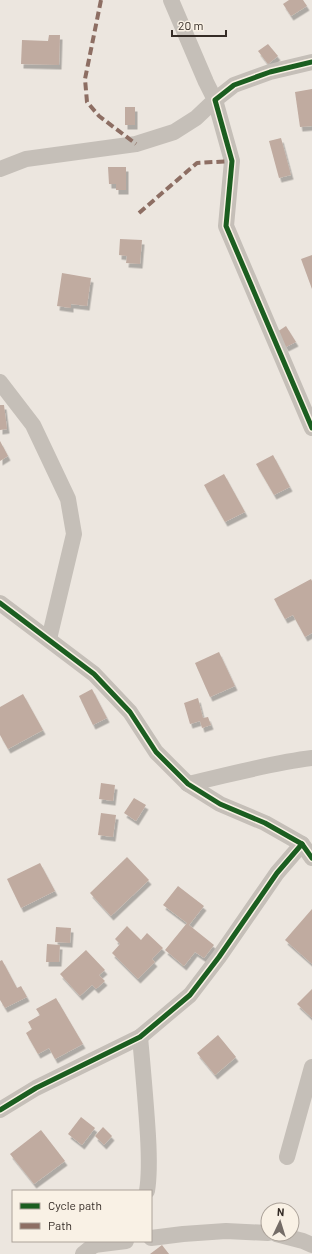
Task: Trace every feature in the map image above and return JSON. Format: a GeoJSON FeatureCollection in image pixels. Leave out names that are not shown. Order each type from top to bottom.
{"type":"FeatureCollection","features":[{"type":"Feature","properties":{"kind":"street"},"geometry":{"type":"LineString","coordinates":[[171,0],[215,100],[232,161],[226,226],[312,428]]}},
{"type":"Feature","properties":{"kind":"street"},"geometry":{"type":"LineString","coordinates":[[0,169],[26,159],[136,144],[174,132],[196,118],[234,85],[270,72],[312,62]]}},
{"type":"Feature","properties":{"kind":"street"},"geometry":{"type":"LineString","coordinates":[[0,382],[33,425],[68,499],[74,534],[49,639]]}},
{"type":"Feature","properties":{"kind":"street"},"geometry":{"type":"LineString","coordinates":[[0,604],[94,674],[130,712],[156,752],[188,784],[220,804],[265,823],[302,844],[312,858]]}},
{"type":"Feature","properties":{"kind":"street"},"geometry":{"type":"LineString","coordinates":[[188,784],[262,766],[312,758]]}},
{"type":"Feature","properties":{"kind":"street"},"geometry":{"type":"LineString","coordinates":[[0,1110],[36,1088],[140,1037],[190,995],[219,957],[277,873],[302,844]]}},
{"type":"Feature","properties":{"kind":"street"},"geometry":{"type":"LineString","coordinates":[[140,1037],[146,1094],[149,1161],[147,1190]]}},
{"type":"Feature","properties":{"kind":"street"},"geometry":{"type":"LineString","coordinates":[[287,1158],[312,1067]]}},
{"type":"Feature","properties":{"kind":"street"},"geometry":{"type":"LineString","coordinates":[[152,1238],[226,1231],[260,1233]]}},
{"type":"Feature","properties":{"kind":"street"},"geometry":{"type":"LineString","coordinates":[[300,1240],[312,1245]]}},
{"type":"Feature","properties":{"kind":"street"},"geometry":{"type":"LineString","coordinates":[[92,1247],[120,1242]]}},
{"type":"Feature","properties":{"kind":"building"},"geometry":{"type":"Polygon","coordinates":[[[289,0],[303,0],[307,6],[291,16],[283,4],[289,0]]]}},
{"type":"Feature","properties":{"kind":"building"},"geometry":{"type":"Polygon","coordinates":[[[49,35],[60,35],[59,65],[21,64],[22,40],[48,41],[49,35]]]}},
{"type":"Feature","properties":{"kind":"building"},"geometry":{"type":"Polygon","coordinates":[[[268,44],[278,56],[268,64],[258,51],[268,44]]]}},
{"type":"Feature","properties":{"kind":"building"},"geometry":{"type":"Polygon","coordinates":[[[312,89],[312,126],[300,127],[295,92],[312,89]]]}},
{"type":"Feature","properties":{"kind":"building"},"geometry":{"type":"Polygon","coordinates":[[[125,107],[135,107],[135,125],[125,125],[125,107]]]}},
{"type":"Feature","properties":{"kind":"building"},"geometry":{"type":"Polygon","coordinates":[[[281,138],[291,175],[279,178],[269,141],[281,138]]]}},
{"type":"Feature","properties":{"kind":"building"},"geometry":{"type":"Polygon","coordinates":[[[108,167],[126,167],[126,190],[116,190],[116,184],[109,184],[108,167]]]}},
{"type":"Feature","properties":{"kind":"building"},"geometry":{"type":"Polygon","coordinates":[[[120,239],[142,240],[140,264],[126,263],[127,256],[119,255],[120,239]]]}},
{"type":"Feature","properties":{"kind":"building"},"geometry":{"type":"Polygon","coordinates":[[[312,255],[312,289],[301,259],[312,255]]]}},
{"type":"Feature","properties":{"kind":"building"},"geometry":{"type":"Polygon","coordinates":[[[62,273],[91,278],[87,306],[71,304],[71,308],[57,306],[62,273]]]}},
{"type":"Feature","properties":{"kind":"building"},"geometry":{"type":"Polygon","coordinates":[[[286,326],[296,342],[286,347],[277,332],[286,326]]]}},
{"type":"Feature","properties":{"kind":"building"},"geometry":{"type":"Polygon","coordinates":[[[0,405],[4,405],[7,429],[0,430],[0,405]]]}},
{"type":"Feature","properties":{"kind":"building"},"geometry":{"type":"Polygon","coordinates":[[[0,441],[8,456],[0,461],[0,441]]]}},
{"type":"Feature","properties":{"kind":"building"},"geometry":{"type":"Polygon","coordinates":[[[273,455],[290,487],[274,495],[256,464],[273,455]]]}},
{"type":"Feature","properties":{"kind":"building"},"geometry":{"type":"Polygon","coordinates":[[[224,474],[245,512],[225,522],[204,485],[224,474]]]}},
{"type":"Feature","properties":{"kind":"building"},"geometry":{"type":"Polygon","coordinates":[[[311,579],[312,633],[305,637],[293,615],[285,619],[274,599],[311,579]]]}},
{"type":"Feature","properties":{"kind":"building"},"geometry":{"type":"Polygon","coordinates":[[[219,652],[235,686],[210,697],[195,663],[219,652]]]}},
{"type":"Feature","properties":{"kind":"building"},"geometry":{"type":"Polygon","coordinates":[[[92,689],[107,718],[93,725],[79,696],[92,689]]]}},
{"type":"Feature","properties":{"kind":"building"},"geometry":{"type":"Polygon","coordinates":[[[23,694],[43,730],[8,749],[0,735],[0,707],[23,694]]]}},
{"type":"Feature","properties":{"kind":"building"},"geometry":{"type":"Polygon","coordinates":[[[198,698],[203,718],[208,717],[211,725],[202,728],[200,721],[190,724],[184,703],[198,698]]]}},
{"type":"Feature","properties":{"kind":"building"},"geometry":{"type":"Polygon","coordinates":[[[101,783],[115,785],[113,801],[99,799],[101,783]]]}},
{"type":"Feature","properties":{"kind":"building"},"geometry":{"type":"Polygon","coordinates":[[[134,798],[146,805],[136,821],[124,813],[134,798]]]}},
{"type":"Feature","properties":{"kind":"building"},"geometry":{"type":"Polygon","coordinates":[[[101,813],[116,815],[113,837],[98,835],[101,813]]]}},
{"type":"Feature","properties":{"kind":"building"},"geometry":{"type":"Polygon","coordinates":[[[127,857],[149,880],[111,916],[90,893],[127,857]]]}},
{"type":"Feature","properties":{"kind":"building"},"geometry":{"type":"Polygon","coordinates":[[[40,863],[55,891],[21,908],[7,879],[40,863]]]}},
{"type":"Feature","properties":{"kind":"building"},"geometry":{"type":"Polygon","coordinates":[[[178,886],[204,906],[189,925],[214,945],[204,958],[195,952],[184,966],[165,950],[187,923],[163,905],[178,886]]]}},
{"type":"Feature","properties":{"kind":"building"},"geometry":{"type":"Polygon","coordinates":[[[312,909],[312,964],[285,940],[312,909]]]}},
{"type":"Feature","properties":{"kind":"building"},"geometry":{"type":"Polygon","coordinates":[[[127,926],[141,940],[147,933],[163,948],[152,959],[155,962],[138,979],[112,953],[120,944],[115,939],[127,926]]]}},
{"type":"Feature","properties":{"kind":"building"},"geometry":{"type":"Polygon","coordinates":[[[56,927],[71,928],[70,943],[55,942],[56,927]]]}},
{"type":"Feature","properties":{"kind":"building"},"geometry":{"type":"Polygon","coordinates":[[[47,944],[60,945],[59,962],[46,962],[47,944]]]}},
{"type":"Feature","properties":{"kind":"building"},"geometry":{"type":"Polygon","coordinates":[[[86,950],[105,970],[99,975],[105,981],[96,989],[92,985],[80,996],[60,974],[86,950]]]}},
{"type":"Feature","properties":{"kind":"building"},"geometry":{"type":"Polygon","coordinates":[[[2,960],[17,988],[21,986],[27,997],[5,1008],[0,1000],[0,961],[2,960]]]}},
{"type":"Feature","properties":{"kind":"building"},"geometry":{"type":"Polygon","coordinates":[[[312,989],[312,1018],[297,1004],[312,989]]]}},
{"type":"Feature","properties":{"kind":"building"},"geometry":{"type":"Polygon","coordinates":[[[56,998],[83,1044],[55,1059],[49,1048],[38,1054],[26,1033],[32,1029],[28,1022],[40,1015],[36,1009],[56,998]]]}},
{"type":"Feature","properties":{"kind":"building"},"geometry":{"type":"Polygon","coordinates":[[[218,1035],[236,1057],[215,1075],[197,1053],[218,1035]]]}},
{"type":"Feature","properties":{"kind":"building"},"geometry":{"type":"Polygon","coordinates":[[[81,1117],[95,1128],[82,1145],[68,1134],[81,1117]]]}},
{"type":"Feature","properties":{"kind":"building"},"geometry":{"type":"Polygon","coordinates":[[[103,1127],[112,1136],[104,1145],[95,1136],[103,1127]]]}},
{"type":"Feature","properties":{"kind":"building"},"geometry":{"type":"Polygon","coordinates":[[[41,1130],[65,1161],[34,1184],[10,1154],[41,1130]]]}},
{"type":"Feature","properties":{"kind":"building"},"geometry":{"type":"Polygon","coordinates":[[[162,1245],[169,1254],[150,1254],[162,1245]]]}},
{"type":"Feature","properties":{"kind":"marked path"},"geometry":{"type":"LineString","coordinates":[[101,0],[85,79],[87,102],[99,116],[136,144]]}},
{"type":"Feature","properties":{"kind":"marked path"},"geometry":{"type":"LineString","coordinates":[[139,213],[197,163],[232,161]]}},
{"type":"Feature","properties":{"kind":"cycle path"},"geometry":{"type":"LineString","coordinates":[[312,62],[270,72],[234,85],[215,100],[232,161],[226,226],[312,428]]}},
{"type":"Feature","properties":{"kind":"cycle path"},"geometry":{"type":"LineString","coordinates":[[0,603],[94,674],[130,712],[156,752],[188,784],[220,804],[265,823],[302,844],[312,858]]}},
{"type":"Feature","properties":{"kind":"cycle path"},"geometry":{"type":"LineString","coordinates":[[0,1110],[36,1088],[140,1037],[190,995],[219,957],[277,873],[302,844]]}}]}
